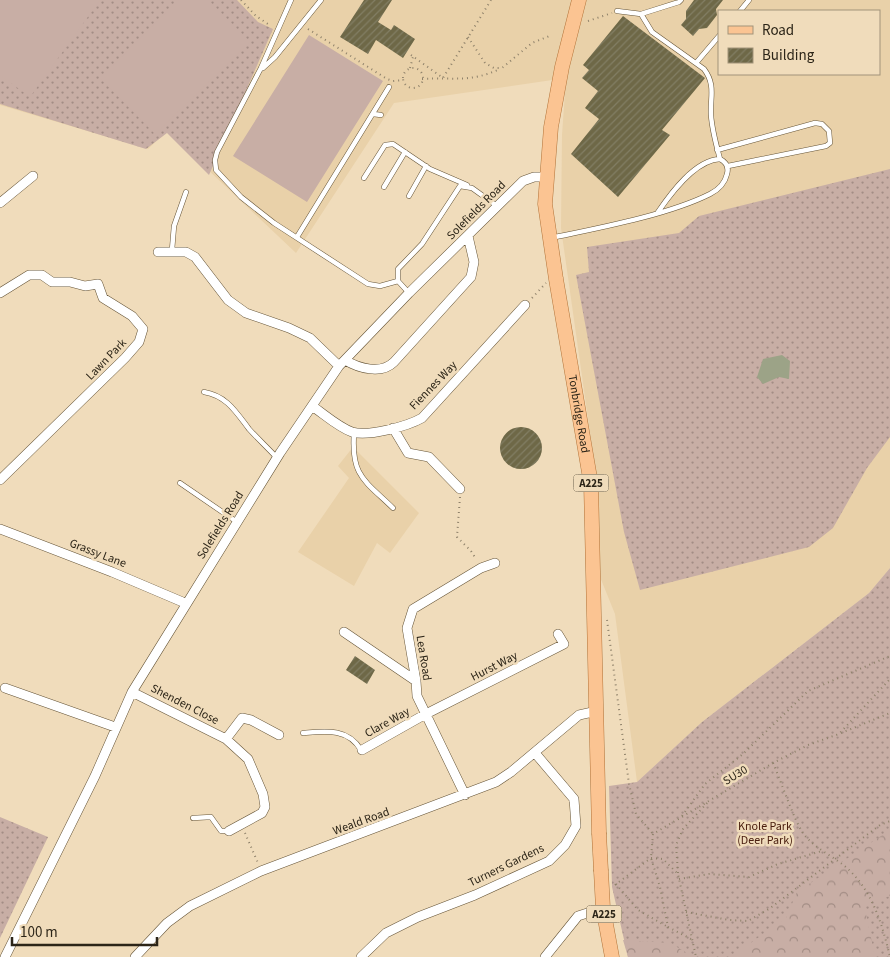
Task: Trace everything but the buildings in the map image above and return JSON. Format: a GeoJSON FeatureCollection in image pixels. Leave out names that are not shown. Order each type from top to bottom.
{"type":"FeatureCollection","features":[{"type":"Feature","properties":{"kind":"main road","name":"Tonbridge Road"},"geometry":{"type":"LineString","coordinates":[[579,0],[559,84],[546,177],[545,204],[591,484],[599,832],[603,901]]}},
{"type":"Feature","properties":{"kind":"main road","name":"A225"},"geometry":{"type":"LineString","coordinates":[[603,901],[612,957]]}},
{"type":"Feature","properties":{"kind":"street"},"geometry":{"type":"LineString","coordinates":[[0,203],[33,176]]}},
{"type":"Feature","properties":{"kind":"street","name":"Solefields Road"},"geometry":{"type":"LineString","coordinates":[[5,957],[95,776],[132,692],[185,603],[312,406],[342,363],[409,293],[497,206],[524,181],[534,177],[546,177]]}},
{"type":"Feature","properties":{"kind":"street"},"geometry":{"type":"LineString","coordinates":[[158,252],[172,250],[186,252],[195,257],[228,300],[246,313],[289,328],[310,338],[342,363],[370,369],[390,366],[471,277],[474,262],[468,236]]}},
{"type":"Feature","properties":{"kind":"street","name":"Lawn Park"},"geometry":{"type":"LineString","coordinates":[[0,293],[29,275],[42,275],[52,282],[70,282],[84,286],[98,284],[102,298],[132,316],[143,328],[139,342],[125,358],[0,480]]}},
{"type":"Feature","properties":{"kind":"street","name":"Fiennes Way"},"geometry":{"type":"LineString","coordinates":[[354,432],[393,428],[413,423],[422,418],[525,305]]}},
{"type":"Feature","properties":{"kind":"street"},"geometry":{"type":"LineString","coordinates":[[312,406],[354,432]]}},
{"type":"Feature","properties":{"kind":"street"},"geometry":{"type":"LineString","coordinates":[[393,428],[408,453],[429,457],[460,489]]}},
{"type":"Feature","properties":{"kind":"street","name":"Grassy Lane"},"geometry":{"type":"LineString","coordinates":[[0,529],[112,572],[185,603]]}},
{"type":"Feature","properties":{"kind":"street","name":"Lea Road"},"geometry":{"type":"LineString","coordinates":[[465,794],[416,696],[416,681],[407,628],[413,609],[481,568],[495,563]]}},
{"type":"Feature","properties":{"kind":"street"},"geometry":{"type":"LineString","coordinates":[[344,632],[416,681]]}},
{"type":"Feature","properties":{"kind":"street","name":"Hurst Way"},"geometry":{"type":"LineString","coordinates":[[424,715],[566,647],[558,634]]}},
{"type":"Feature","properties":{"kind":"street"},"geometry":{"type":"LineString","coordinates":[[5,688],[115,727]]}},
{"type":"Feature","properties":{"kind":"street","name":"Shenden Close"},"geometry":{"type":"LineString","coordinates":[[132,692],[226,739],[248,759],[266,801],[262,813],[229,831]]}},
{"type":"Feature","properties":{"kind":"street","name":"Weald Road"},"geometry":{"type":"LineString","coordinates":[[135,957],[167,923],[190,906],[261,871],[496,782],[535,753],[579,714],[597,711]]}},
{"type":"Feature","properties":{"kind":"street","name":"Clare Way"},"geometry":{"type":"LineString","coordinates":[[362,750],[424,715]]}},
{"type":"Feature","properties":{"kind":"street","name":"Shenden Close"},"geometry":{"type":"LineString","coordinates":[[226,739],[242,718],[251,720],[280,735]]}},
{"type":"Feature","properties":{"kind":"street","name":"Turners Gardens"},"geometry":{"type":"LineString","coordinates":[[361,957],[386,933],[418,916],[475,895],[549,861],[565,845],[576,826],[574,799],[535,753]]}},
{"type":"Feature","properties":{"kind":"street"},"geometry":{"type":"LineString","coordinates":[[545,957],[578,916],[603,901]]}},
{"type":"Feature","properties":{"kind":"lane"},"geometry":{"type":"LineString","coordinates":[[290,0],[261,68],[217,152],[215,160],[216,170],[241,197],[274,223],[368,284],[380,286],[398,281]]}},
{"type":"Feature","properties":{"kind":"lane"},"geometry":{"type":"LineString","coordinates":[[261,68],[276,57],[321,0]]}},
{"type":"Feature","properties":{"kind":"lane"},"geometry":{"type":"LineString","coordinates":[[617,11],[641,14],[681,0]]}},
{"type":"Feature","properties":{"kind":"lane"},"geometry":{"type":"LineString","coordinates":[[741,10],[749,0]]}},
{"type":"Feature","properties":{"kind":"lane"},"geometry":{"type":"LineString","coordinates":[[641,14],[652,32],[704,69],[712,84],[710,113],[720,159],[728,166]]}},
{"type":"Feature","properties":{"kind":"lane"},"geometry":{"type":"LineString","coordinates":[[696,63],[718,37]]}},
{"type":"Feature","properties":{"kind":"lane"},"geometry":{"type":"LineString","coordinates":[[298,237],[389,87]]}},
{"type":"Feature","properties":{"kind":"lane"},"geometry":{"type":"LineString","coordinates":[[374,114],[381,115]]}},
{"type":"Feature","properties":{"kind":"lane"},"geometry":{"type":"LineString","coordinates":[[718,150],[815,123],[822,124],[829,131],[830,144],[826,146],[728,166]]}},
{"type":"Feature","properties":{"kind":"lane"},"geometry":{"type":"LineString","coordinates":[[364,178],[385,145],[393,144],[426,166],[468,186],[497,206]]}},
{"type":"Feature","properties":{"kind":"lane"},"geometry":{"type":"LineString","coordinates":[[384,187],[406,152]]}},
{"type":"Feature","properties":{"kind":"lane"},"geometry":{"type":"LineString","coordinates":[[658,212],[682,182],[707,161],[720,159]]}},
{"type":"Feature","properties":{"kind":"lane"},"geometry":{"type":"LineString","coordinates":[[409,196],[426,166]]}},
{"type":"Feature","properties":{"kind":"lane"},"geometry":{"type":"LineString","coordinates":[[550,238],[658,212],[711,193],[724,183],[728,166]]}},
{"type":"Feature","properties":{"kind":"lane"},"geometry":{"type":"LineString","coordinates":[[409,293],[398,281],[398,269],[422,244],[460,186],[468,186]]}},
{"type":"Feature","properties":{"kind":"lane"},"geometry":{"type":"LineString","coordinates":[[172,250],[174,226],[186,192]]}},
{"type":"Feature","properties":{"kind":"lane"},"geometry":{"type":"LineString","coordinates":[[204,392],[220,398],[234,408],[250,430],[277,458]]}},
{"type":"Feature","properties":{"kind":"lane"},"geometry":{"type":"LineString","coordinates":[[354,432],[353,453],[357,470],[393,508]]}},
{"type":"Feature","properties":{"kind":"lane"},"geometry":{"type":"LineString","coordinates":[[180,483],[236,522]]}},
{"type":"Feature","properties":{"kind":"lane"},"geometry":{"type":"LineString","coordinates":[[303,733],[340,732],[353,739],[362,750]]}},
{"type":"Feature","properties":{"kind":"lane"},"geometry":{"type":"LineString","coordinates":[[193,818],[211,817],[221,831],[229,831]]}},
{"type":"Feature","properties":{"kind":"path"},"geometry":{"type":"LineString","coordinates":[[241,0],[256,16],[276,28]]}},
{"type":"Feature","properties":{"kind":"path"},"geometry":{"type":"LineString","coordinates":[[443,78],[492,0]]}},
{"type":"Feature","properties":{"kind":"path"},"geometry":{"type":"LineString","coordinates":[[588,21],[617,11]]}},
{"type":"Feature","properties":{"kind":"path"},"geometry":{"type":"LineString","coordinates":[[307,28],[387,79],[393,81],[403,80]]}},
{"type":"Feature","properties":{"kind":"path"},"geometry":{"type":"LineString","coordinates":[[422,79],[443,78],[456,80],[482,77],[502,68],[532,43],[552,35]]}},
{"type":"Feature","properties":{"kind":"path"},"geometry":{"type":"LineString","coordinates":[[468,37],[485,63],[494,68],[502,68]]}},
{"type":"Feature","properties":{"kind":"path"},"geometry":{"type":"LineString","coordinates":[[410,68],[412,56],[429,66],[443,78]]}},
{"type":"Feature","properties":{"kind":"path"},"geometry":{"type":"LineString","coordinates":[[410,68],[419,70],[422,79],[419,86],[414,88],[406,85],[403,80],[405,71],[410,68]]}},
{"type":"Feature","properties":{"kind":"path"},"geometry":{"type":"LineString","coordinates":[[525,305],[546,283],[556,279]]}},
{"type":"Feature","properties":{"kind":"path"},"geometry":{"type":"LineString","coordinates":[[460,489],[457,537],[471,551],[481,568]]}},
{"type":"Feature","properties":{"kind":"path"},"geometry":{"type":"LineString","coordinates":[[594,611],[606,616],[629,784],[636,814],[653,834],[651,858],[660,887],[668,927]]}},
{"type":"Feature","properties":{"kind":"path"},"geometry":{"type":"LineString","coordinates":[[680,818],[706,784],[743,754],[808,691],[890,656]]}},
{"type":"Feature","properties":{"kind":"path","name":"SU30"},"geometry":{"type":"LineString","coordinates":[[653,834],[773,763],[808,745],[838,734],[890,679]]}},
{"type":"Feature","properties":{"kind":"path"},"geometry":{"type":"LineString","coordinates":[[838,734],[890,713]]}},
{"type":"Feature","properties":{"kind":"path"},"geometry":{"type":"LineString","coordinates":[[773,763],[803,833],[823,851],[844,865],[867,891],[877,912],[890,957]]}},
{"type":"Feature","properties":{"kind":"path"},"geometry":{"type":"LineString","coordinates":[[696,957],[678,874],[676,845],[683,828],[710,800]]}},
{"type":"Feature","properties":{"kind":"path"},"geometry":{"type":"LineString","coordinates":[[686,912],[729,920],[748,921],[769,909],[880,825],[890,821]]}},
{"type":"Feature","properties":{"kind":"path"},"geometry":{"type":"LineString","coordinates":[[241,824],[261,871]]}},
{"type":"Feature","properties":{"kind":"path"},"geometry":{"type":"LineString","coordinates":[[679,879],[709,874],[749,877],[778,864],[823,851]]}},
{"type":"Feature","properties":{"kind":"path"},"geometry":{"type":"LineString","coordinates":[[603,901],[616,884],[651,858],[663,859],[678,874]]}},
{"type":"Feature","properties":{"kind":"path"},"geometry":{"type":"LineString","coordinates":[[616,884],[638,910],[691,939]]}},
{"type":"Feature","properties":{"kind":"shaded area"},"geometry":{"type":"Polygon","coordinates":[[[0,0],[890,0],[890,568],[869,593],[702,722],[637,782],[615,614],[600,577],[597,482],[561,228],[562,135],[566,78],[394,103],[296,253],[167,131],[148,149],[0,105],[0,0]]]}},
{"type":"Feature","properties":{"kind":"shaded area"},"geometry":{"type":"Polygon","coordinates":[[[782,355],[790,361],[789,379],[779,377],[763,384],[757,377],[763,359],[782,355]]]}},
{"type":"Feature","properties":{"kind":"shaded area"},"geometry":{"type":"Polygon","coordinates":[[[353,447],[419,513],[390,553],[377,543],[354,586],[298,552],[349,478],[338,466],[353,447]]]}},
{"type":"Feature","properties":{"kind":"green space"},"geometry":{"type":"Polygon","coordinates":[[[0,0],[237,0],[258,22],[273,29],[209,175],[167,133],[146,149],[0,104],[0,0]]]}},
{"type":"Feature","properties":{"kind":"green space"},"geometry":{"type":"Polygon","coordinates":[[[0,0],[100,0],[30,97],[0,75],[0,0]]]}},
{"type":"Feature","properties":{"kind":"green space"},"geometry":{"type":"Polygon","coordinates":[[[179,0],[208,0],[250,42],[155,134],[100,78],[179,0]]]}},
{"type":"Feature","properties":{"kind":"green space"},"geometry":{"type":"Polygon","coordinates":[[[309,35],[383,81],[307,202],[233,156],[309,35]]]}},
{"type":"Feature","properties":{"kind":"green space"},"geometry":{"type":"Polygon","coordinates":[[[890,169],[890,437],[867,468],[833,528],[809,547],[640,590],[624,532],[576,275],[589,272],[587,247],[679,233],[699,216],[890,169]]]}},
{"type":"Feature","properties":{"kind":"green space","name":"Knole Park (Deer Park)"},"geometry":{"type":"Polygon","coordinates":[[[890,568],[890,957],[628,957],[612,887],[609,786],[637,782],[702,722],[869,593],[890,568]]]}},
{"type":"Feature","properties":{"kind":"green space"},"geometry":{"type":"Polygon","coordinates":[[[0,817],[48,837],[0,938],[0,817]]]}},
{"type":"Feature","properties":{"kind":"green space"},"geometry":{"type":"Polygon","coordinates":[[[890,830],[890,896],[864,904],[875,957],[731,957],[786,918],[797,892],[890,830]]]}},
{"type":"Feature","properties":{"kind":"green space"},"geometry":{"type":"Polygon","coordinates":[[[623,940],[670,943],[694,957],[628,957],[623,940]]]}}]}
